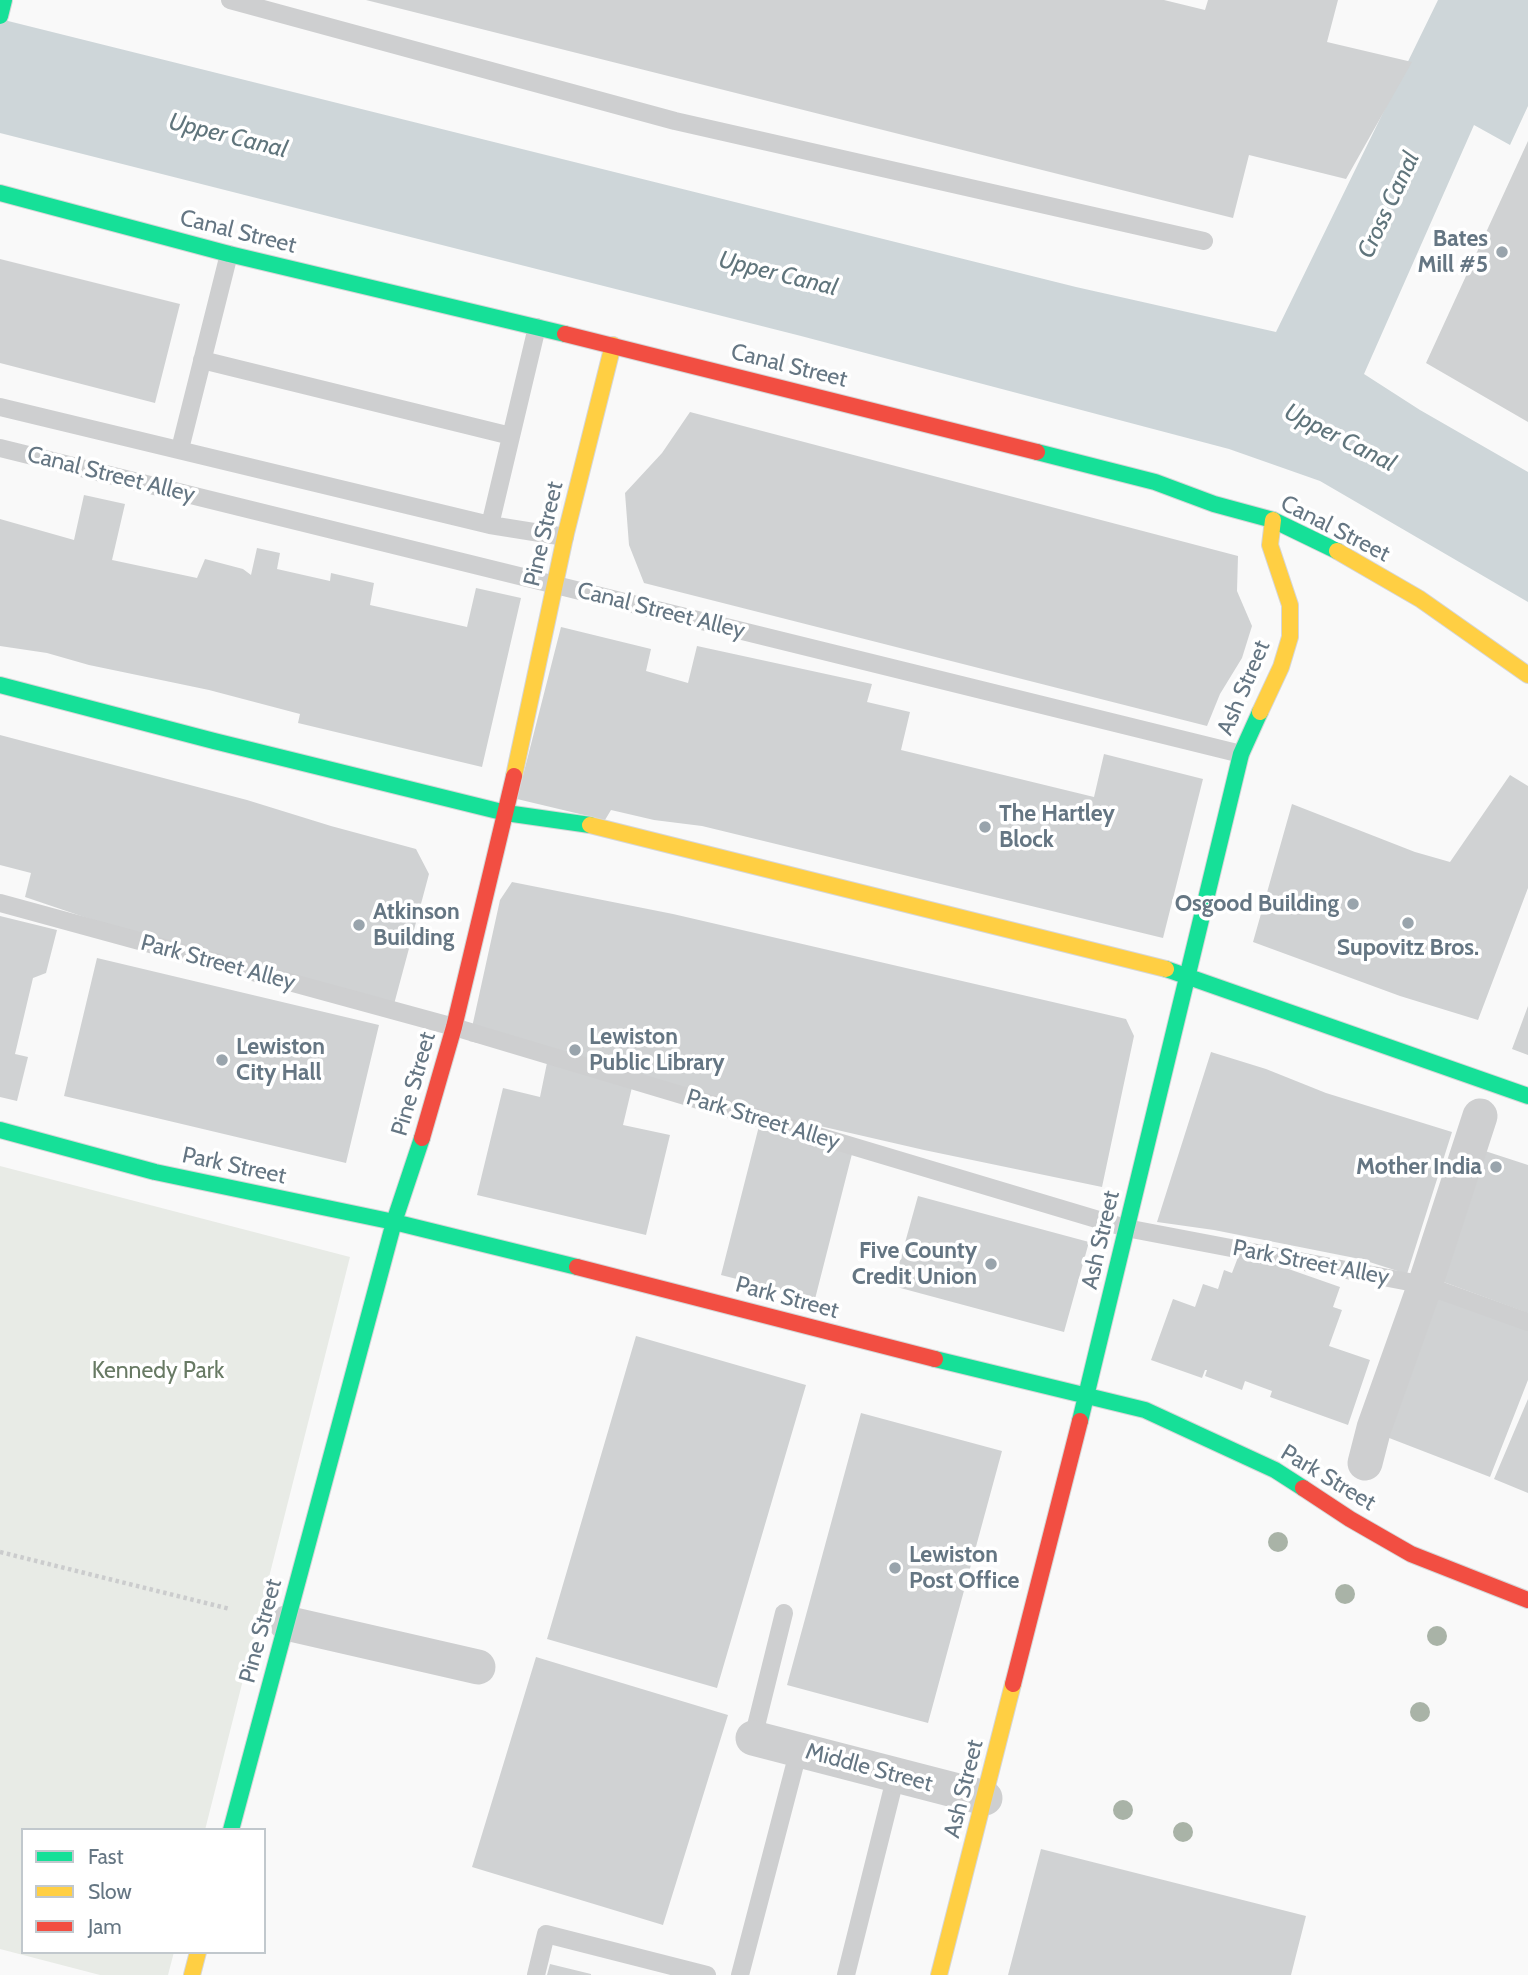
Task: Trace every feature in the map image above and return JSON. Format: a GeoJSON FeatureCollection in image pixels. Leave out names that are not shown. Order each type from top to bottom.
{"type":"FeatureCollection","features":[{"type":"Feature","properties":{"kind":"main road","name":"Canal Street"},"geometry":{"type":"LineString","coordinates":[[0,193],[229,254],[613,345],[1155,482],[1214,504],[1273,520],[1326,545],[1420,600],[1528,675]]}},
{"type":"Feature","properties":{"kind":"main road","name":"Pine Street"},"geometry":{"type":"LineString","coordinates":[[232,1828],[394,1222],[417,1155],[454,1027],[506,813],[565,537],[613,345]]}},
{"type":"Feature","properties":{"kind":"main road","name":"Ash Street"},"geometry":{"type":"LineString","coordinates":[[939,1975],[1087,1395],[1241,754],[1281,667],[1290,637],[1290,605],[1270,545],[1273,520]]}},
{"type":"Feature","properties":{"kind":"main road"},"geometry":{"type":"LineString","coordinates":[[0,685],[506,813],[581,823],[1131,959],[1188,976],[1528,1096]]}},
{"type":"Feature","properties":{"kind":"main road","name":"Park Street"},"geometry":{"type":"LineString","coordinates":[[0,1130],[155,1172],[394,1222],[859,1341],[1144,1410],[1275,1470],[1350,1519],[1411,1554],[1528,1600]]}},
{"type":"Feature","properties":{"kind":"main road"},"geometry":{"type":"LineString","coordinates":[[192,1975],[197,1954]]}},
{"type":"Feature","properties":{"kind":"street"},"geometry":{"type":"LineString","coordinates":[[1364,1463],[1480,1116]]}},
{"type":"Feature","properties":{"kind":"street"},"geometry":{"type":"LineString","coordinates":[[286,1623],[478,1667]]}},
{"type":"Feature","properties":{"kind":"street","name":"Middle Street"},"geometry":{"type":"LineString","coordinates":[[753,1738],[985,1798]]}},
{"type":"Feature","properties":{"kind":"lane"},"geometry":{"type":"LineString","coordinates":[[230,0],[675,121],[1204,241]]}},
{"type":"Feature","properties":{"kind":"lane"},"geometry":{"type":"LineString","coordinates":[[180,449],[229,254]]}},
{"type":"Feature","properties":{"kind":"lane"},"geometry":{"type":"LineString","coordinates":[[490,525],[537,327]]}},
{"type":"Feature","properties":{"kind":"lane"},"geometry":{"type":"LineString","coordinates":[[202,360],[511,436]]}},
{"type":"Feature","properties":{"kind":"lane"},"geometry":{"type":"LineString","coordinates":[[0,407],[490,525],[565,537]]}},
{"type":"Feature","properties":{"kind":"lane","name":"Canal Street Alley"},"geometry":{"type":"LineString","coordinates":[[0,448],[1241,754]]}},
{"type":"Feature","properties":{"kind":"lane","name":"Park Street Alley"},"geometry":{"type":"LineString","coordinates":[[0,903],[454,1027],[1126,1228],[1425,1285],[1528,1322]]}},
{"type":"Feature","properties":{"kind":"lane"},"geometry":{"type":"LineString","coordinates":[[753,1738],[783,1613]]}},
{"type":"Feature","properties":{"kind":"lane"},"geometry":{"type":"LineString","coordinates":[[740,1975],[799,1749]]}},
{"type":"Feature","properties":{"kind":"lane"},"geometry":{"type":"LineString","coordinates":[[846,1975],[896,1775]]}},
{"type":"Feature","properties":{"kind":"lane"},"geometry":{"type":"LineString","coordinates":[[536,1975],[546,1934],[707,1975]]}},
{"type":"Feature","properties":{"kind":"path"},"geometry":{"type":"LineString","coordinates":[[0,1552],[230,1609]]}},
{"type":"Feature","properties":{"kind":"green space","name":"Kennedy Park"},"geometry":{"type":"Polygon","coordinates":[[[0,1166],[350,1257],[206,1828],[21,1828],[21,1954],[173,1954],[168,1975],[100,1975],[0,1949],[0,1166]]]}},
{"type":"Feature","properties":{"kind":"water"},"geometry":{"type":"Polygon","coordinates":[[[1438,0],[1528,0],[1528,106],[1510,145],[1474,125],[1364,374],[1420,410],[1528,472],[1528,602],[1320,481],[1229,449],[801,336],[0,133],[0,19],[1076,287],[1276,332],[1438,0]]]}},
{"type":"Feature","properties":{"kind":"building"},"geometry":{"type":"Polygon","coordinates":[[[366,0],[1164,0],[1205,10],[1208,0],[1338,0],[1327,42],[1412,62],[1346,179],[1249,155],[1233,218],[366,0]]]}},
{"type":"Feature","properties":{"kind":"building","name":"Bates Mill #5"},"geometry":{"type":"Polygon","coordinates":[[[1528,141],[1528,422],[1426,363],[1528,141]]]}},
{"type":"Feature","properties":{"kind":"building"},"geometry":{"type":"Polygon","coordinates":[[[0,259],[180,304],[155,403],[0,363],[0,259]]]}},
{"type":"Feature","properties":{"kind":"building"},"geometry":{"type":"Polygon","coordinates":[[[690,412],[1238,556],[1237,591],[1252,626],[1242,658],[1220,694],[1207,726],[644,583],[629,545],[625,493],[662,453],[690,412]]]}},
{"type":"Feature","properties":{"kind":"building"},"geometry":{"type":"Polygon","coordinates":[[[84,495],[125,504],[112,560],[197,578],[205,559],[243,569],[251,575],[257,548],[280,553],[277,569],[330,581],[331,573],[374,583],[370,605],[467,627],[476,588],[521,598],[482,767],[298,723],[300,714],[209,690],[89,665],[47,653],[0,646],[0,519],[74,540],[84,495]]]}},
{"type":"Feature","properties":{"kind":"building"},"geometry":{"type":"Polygon","coordinates":[[[561,627],[651,649],[646,671],[688,683],[697,646],[872,684],[867,702],[910,712],[901,750],[1094,797],[1104,754],[1203,779],[1163,938],[702,826],[654,820],[611,810],[605,820],[517,799],[561,627]]]}},
{"type":"Feature","properties":{"kind":"building"},"geometry":{"type":"Polygon","coordinates":[[[0,735],[247,800],[416,849],[429,874],[393,1008],[84,917],[25,897],[31,873],[0,865],[0,735]]]}},
{"type":"Feature","properties":{"kind":"building"},"geometry":{"type":"Polygon","coordinates":[[[1510,775],[1528,786],[1528,888],[1478,1020],[1400,996],[1253,942],[1292,804],[1415,852],[1450,862],[1510,775]]]}},
{"type":"Feature","properties":{"kind":"building"},"geometry":{"type":"Polygon","coordinates":[[[512,882],[673,914],[1126,1019],[1134,1036],[1102,1187],[924,1150],[633,1083],[623,1125],[670,1135],[646,1235],[477,1195],[503,1088],[540,1097],[548,1058],[469,1041],[500,900],[512,882]]]}},
{"type":"Feature","properties":{"kind":"building"},"geometry":{"type":"Polygon","coordinates":[[[0,916],[57,930],[46,973],[33,978],[15,1054],[28,1057],[17,1101],[0,1097],[0,916]]]}},
{"type":"Feature","properties":{"kind":"building","name":"Lewiston City Hall"},"geometry":{"type":"Polygon","coordinates":[[[97,958],[379,1025],[346,1163],[64,1096],[97,958]]]}},
{"type":"Feature","properties":{"kind":"building"},"geometry":{"type":"Polygon","coordinates":[[[1528,1006],[1528,1055],[1512,1049],[1528,1006]]]}},
{"type":"Feature","properties":{"kind":"building"},"geometry":{"type":"Polygon","coordinates":[[[1211,1052],[1266,1069],[1326,1093],[1452,1132],[1407,1274],[1360,1259],[1214,1230],[1157,1222],[1211,1052]]]}},
{"type":"Feature","properties":{"kind":"building"},"geometry":{"type":"Polygon","coordinates":[[[759,1126],[853,1150],[815,1299],[721,1275],[759,1126]]]}},
{"type":"Feature","properties":{"kind":"building"},"geometry":{"type":"Polygon","coordinates":[[[1485,1151],[1528,1165],[1528,1313],[1438,1280],[1485,1151]]]}},
{"type":"Feature","properties":{"kind":"building","name":"Five County Credit Union"},"geometry":{"type":"Polygon","coordinates":[[[918,1196],[1089,1242],[1064,1332],[893,1286],[918,1196]]]}},
{"type":"Feature","properties":{"kind":"building"},"geometry":{"type":"Polygon","coordinates":[[[1240,1252],[1340,1287],[1333,1307],[1342,1310],[1329,1346],[1370,1360],[1348,1425],[1270,1397],[1272,1391],[1245,1381],[1242,1390],[1205,1376],[1207,1370],[1202,1378],[1151,1360],[1173,1299],[1195,1307],[1203,1284],[1218,1289],[1224,1270],[1232,1273],[1240,1252]]]}},
{"type":"Feature","properties":{"kind":"building"},"geometry":{"type":"Polygon","coordinates":[[[1437,1294],[1528,1327],[1528,1380],[1490,1477],[1384,1436],[1437,1294]]]}},
{"type":"Feature","properties":{"kind":"building"},"geometry":{"type":"Polygon","coordinates":[[[636,1336],[806,1385],[717,1688],[547,1639],[636,1336]]]}},
{"type":"Feature","properties":{"kind":"building"},"geometry":{"type":"Polygon","coordinates":[[[1528,1399],[1528,1493],[1494,1479],[1528,1399]]]}},
{"type":"Feature","properties":{"kind":"building","name":"Lewiston Post Office"},"geometry":{"type":"Polygon","coordinates":[[[861,1413],[1002,1451],[928,1723],[787,1685],[861,1413]]]}},
{"type":"Feature","properties":{"kind":"building"},"geometry":{"type":"Polygon","coordinates":[[[536,1657],[728,1715],[663,1925],[472,1867],[536,1657]]]}},
{"type":"Feature","properties":{"kind":"building"},"geometry":{"type":"Polygon","coordinates":[[[1041,1849],[1306,1916],[1291,1975],[1008,1975],[1041,1849]]]}},
{"type":"Feature","properties":{"kind":"building"},"geometry":{"type":"Polygon","coordinates":[[[550,1964],[591,1974],[591,1975],[547,1975],[550,1964]]]}},
{"type":"Feature","properties":{"kind":"traffic: fast"},"geometry":{"type":"LineString","coordinates":[[0,16],[4,0]]}},
{"type":"Feature","properties":{"kind":"traffic: fast"},"geometry":{"type":"LineString","coordinates":[[0,193],[229,254],[565,334]]}},
{"type":"Feature","properties":{"kind":"traffic: fast"},"geometry":{"type":"LineString","coordinates":[[1037,452],[1155,482],[1214,504],[1273,520],[1337,551]]}},
{"type":"Feature","properties":{"kind":"traffic: fast"},"geometry":{"type":"LineString","coordinates":[[0,685],[506,813],[590,825]]}},
{"type":"Feature","properties":{"kind":"traffic: fast"},"geometry":{"type":"LineString","coordinates":[[1080,1421],[1241,754],[1260,712]]}},
{"type":"Feature","properties":{"kind":"traffic: fast"},"geometry":{"type":"LineString","coordinates":[[1166,969],[1528,1096]]}},
{"type":"Feature","properties":{"kind":"traffic: fast"},"geometry":{"type":"LineString","coordinates":[[0,1130],[155,1172],[394,1222],[577,1267]]}},
{"type":"Feature","properties":{"kind":"traffic: fast"},"geometry":{"type":"LineString","coordinates":[[232,1828],[394,1222],[422,1138]]}},
{"type":"Feature","properties":{"kind":"traffic: fast"},"geometry":{"type":"LineString","coordinates":[[935,1359],[1145,1410],[1275,1470],[1303,1488]]}},
{"type":"Feature","properties":{"kind":"traffic: slow"},"geometry":{"type":"LineString","coordinates":[[514,776],[565,537],[613,345]]}},
{"type":"Feature","properties":{"kind":"traffic: slow"},"geometry":{"type":"LineString","coordinates":[[1260,712],[1281,667],[1290,637],[1290,605],[1270,545],[1273,520]]}},
{"type":"Feature","properties":{"kind":"traffic: slow"},"geometry":{"type":"LineString","coordinates":[[1337,551],[1420,599],[1528,675]]}},
{"type":"Feature","properties":{"kind":"traffic: slow"},"geometry":{"type":"LineString","coordinates":[[590,825],[1166,969]]}},
{"type":"Feature","properties":{"kind":"traffic: slow"},"geometry":{"type":"LineString","coordinates":[[939,1975],[1013,1684]]}},
{"type":"Feature","properties":{"kind":"traffic: slow"},"geometry":{"type":"LineString","coordinates":[[192,1975],[197,1954]]}},
{"type":"Feature","properties":{"kind":"traffic: jam"},"geometry":{"type":"LineString","coordinates":[[565,334],[1037,452]]}},
{"type":"Feature","properties":{"kind":"traffic: jam"},"geometry":{"type":"LineString","coordinates":[[422,1138],[454,1027],[514,776]]}},
{"type":"Feature","properties":{"kind":"traffic: jam"},"geometry":{"type":"LineString","coordinates":[[577,1267],[935,1359]]}},
{"type":"Feature","properties":{"kind":"traffic: jam"},"geometry":{"type":"LineString","coordinates":[[1013,1684],[1080,1421]]}},
{"type":"Feature","properties":{"kind":"traffic: jam"},"geometry":{"type":"LineString","coordinates":[[1303,1488],[1411,1554],[1528,1600]]}},
{"type":"Feature","properties":{"kind":"place","name":"Bates Mill #5"},"geometry":{"type":"Point","coordinates":[1502,252]}},
{"type":"Feature","properties":{"kind":"place","name":"The Hartley Block"},"geometry":{"type":"Point","coordinates":[985,827]}},
{"type":"Feature","properties":{"kind":"place","name":"Osgood Building"},"geometry":{"type":"Point","coordinates":[1353,904]}},
{"type":"Feature","properties":{"kind":"place","name":"Supovitz Bros."},"geometry":{"type":"Point","coordinates":[1408,923]}},
{"type":"Feature","properties":{"kind":"place","name":"Atkinson Building"},"geometry":{"type":"Point","coordinates":[359,925]}},
{"type":"Feature","properties":{"kind":"place","name":"Lewiston Public Library"},"geometry":{"type":"Point","coordinates":[575,1050]}},
{"type":"Feature","properties":{"kind":"place","name":"Lewiston City Hall"},"geometry":{"type":"Point","coordinates":[222,1060]}},
{"type":"Feature","properties":{"kind":"place","name":"Mother India"},"geometry":{"type":"Point","coordinates":[1496,1167]}},
{"type":"Feature","properties":{"kind":"place","name":"Five County Credit Union"},"geometry":{"type":"Point","coordinates":[991,1264]}},
{"type":"Feature","properties":{"kind":"place","name":"Lewiston Post Office"},"geometry":{"type":"Point","coordinates":[895,1568]}},
{"type":"Feature","properties":{"kind":"water label","name":"Upper Canal"},"geometry":{"type":"Point","coordinates":[228,136]}},
{"type":"Feature","properties":{"kind":"water label","name":"Cross Canal"},"geometry":{"type":"Point","coordinates":[1389,205]}},
{"type":"Feature","properties":{"kind":"water label","name":"Upper Canal"},"geometry":{"type":"Point","coordinates":[778,274]}},
{"type":"Feature","properties":{"kind":"water label","name":"Upper Canal"},"geometry":{"type":"Point","coordinates":[1340,438]}}]}
